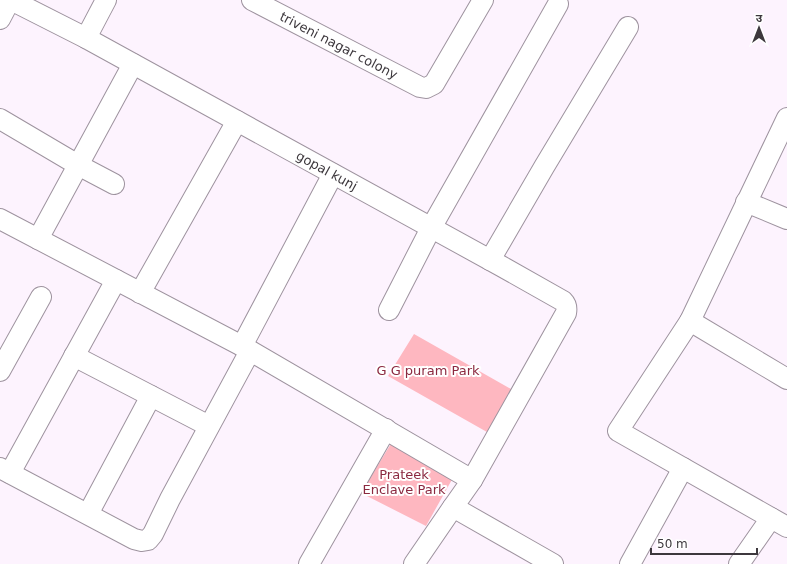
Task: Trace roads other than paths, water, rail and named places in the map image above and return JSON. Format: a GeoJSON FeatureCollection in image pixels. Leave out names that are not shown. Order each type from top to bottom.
{"type":"FeatureCollection","features":[{"type":"Feature","properties":{"kind":"street"},"geometry":{"type":"LineString","coordinates":[[0,19],[10,0]]}},
{"type":"Feature","properties":{"kind":"street","name":"gopal kunj"},"geometry":{"type":"LineString","coordinates":[[10,0],[86,38],[563,300],[567,308],[566,313],[472,480]]}},
{"type":"Feature","properties":{"kind":"street"},"geometry":{"type":"LineString","coordinates":[[86,38],[106,0]]}},
{"type":"Feature","properties":{"kind":"street","name":"triveni nagar colony"},"geometry":{"type":"LineString","coordinates":[[252,0],[420,87],[426,88],[434,84],[483,0]]}},
{"type":"Feature","properties":{"kind":"street"},"geometry":{"type":"LineString","coordinates":[[389,310],[431,228],[558,4]]}},
{"type":"Feature","properties":{"kind":"street"},"geometry":{"type":"LineString","coordinates":[[490,260],[628,27]]}},
{"type":"Feature","properties":{"kind":"street"},"geometry":{"type":"LineString","coordinates":[[38,239],[133,64]]}},
{"type":"Feature","properties":{"kind":"street"},"geometry":{"type":"LineString","coordinates":[[0,119],[78,165],[114,184]]}},
{"type":"Feature","properties":{"kind":"street"},"geometry":{"type":"LineString","coordinates":[[140,293],[237,121]]}},
{"type":"Feature","properties":{"kind":"street"},"geometry":{"type":"LineString","coordinates":[[739,564],[779,522],[618,431],[690,321],[746,202],[785,126]]}},
{"type":"Feature","properties":{"kind":"street"},"geometry":{"type":"LineString","coordinates":[[116,280],[74,356],[5,471],[134,539],[142,541],[148,540],[153,534],[209,426],[333,174]]}},
{"type":"Feature","properties":{"kind":"street"},"geometry":{"type":"LineString","coordinates":[[746,202],[787,219]]}},
{"type":"Feature","properties":{"kind":"street"},"geometry":{"type":"LineString","coordinates":[[0,219],[246,349],[472,480],[414,564]]}},
{"type":"Feature","properties":{"kind":"street"},"geometry":{"type":"LineString","coordinates":[[0,371],[41,297]]}},
{"type":"Feature","properties":{"kind":"street"},"geometry":{"type":"LineString","coordinates":[[690,321],[787,379]]}},
{"type":"Feature","properties":{"kind":"street"},"geometry":{"type":"LineString","coordinates":[[74,356],[209,426]]}},
{"type":"Feature","properties":{"kind":"street"},"geometry":{"type":"LineString","coordinates":[[88,514],[151,396]]}},
{"type":"Feature","properties":{"kind":"street"},"geometry":{"type":"LineString","coordinates":[[309,564],[386,429]]}},
{"type":"Feature","properties":{"kind":"street"},"geometry":{"type":"LineString","coordinates":[[630,564],[683,468]]}},
{"type":"Feature","properties":{"kind":"street"},"geometry":{"type":"LineString","coordinates":[[453,507],[553,564]]}},
{"type":"Feature","properties":{"kind":"park label","name":"G G puram Park"},"geometry":{"type":"Point","coordinates":[428,370]}},
{"type":"Feature","properties":{"kind":"park label","name":"Prateek Enclave Park"},"geometry":{"type":"Point","coordinates":[404,482]}}]}
